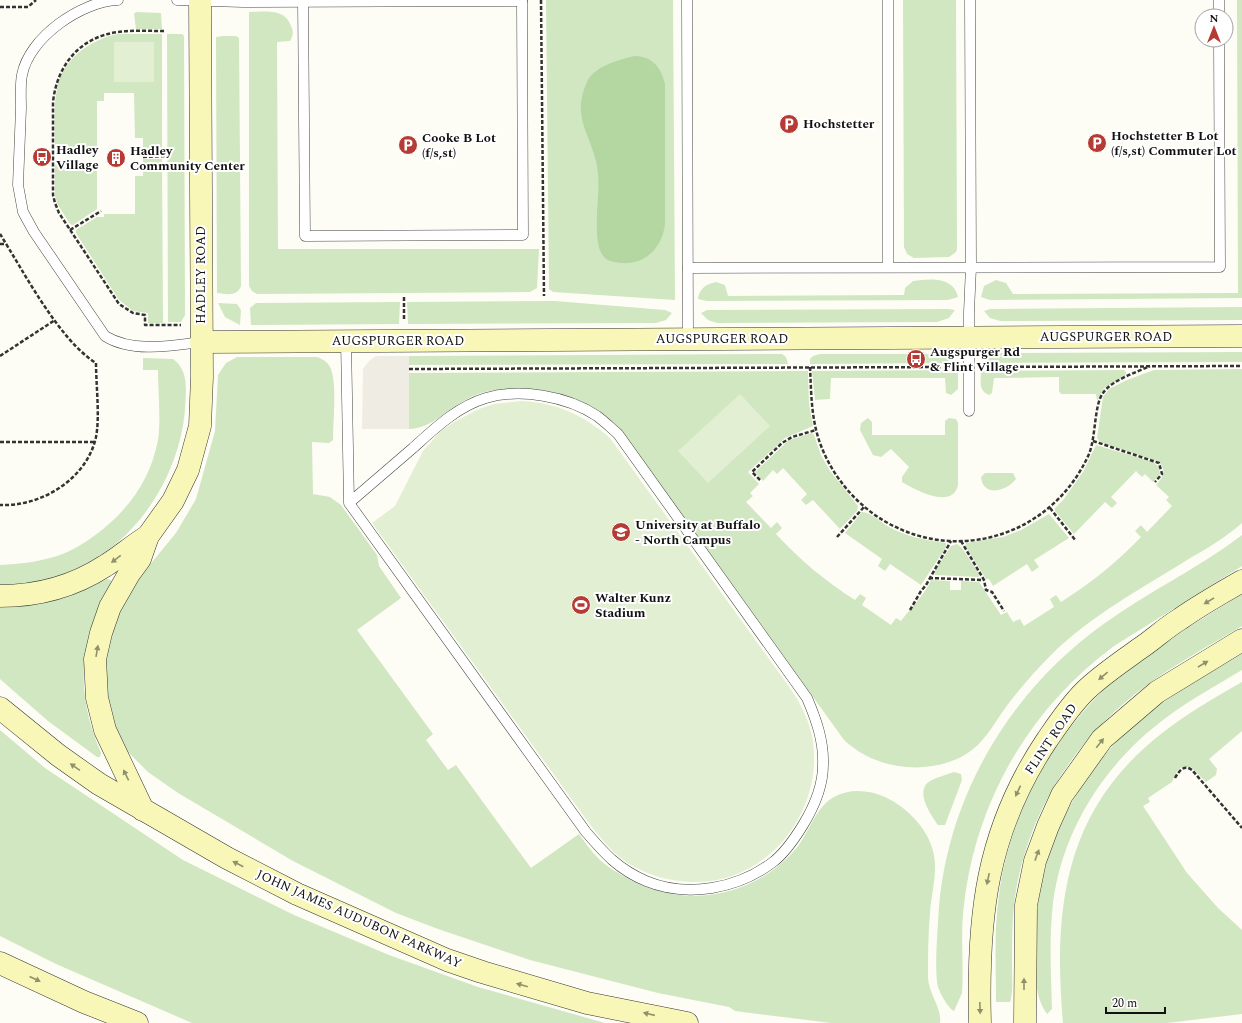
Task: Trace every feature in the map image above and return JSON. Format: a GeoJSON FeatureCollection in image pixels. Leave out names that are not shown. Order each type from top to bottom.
{"type":"FeatureCollection","features":[{"type":"Feature","properties":{"kind":"street","name":"HADLEY ROAD"},"geometry":{"type":"LineString","coordinates":[[148,536],[173,501],[193,455],[200,426],[200,0]]}},
{"type":"Feature","properties":{"kind":"street","name":"AUGSPURGER ROAD"},"geometry":{"type":"LineString","coordinates":[[201,342],[1242,336]]}},
{"type":"Feature","properties":{"kind":"street"},"geometry":{"type":"LineString","coordinates":[[0,596],[44,592],[76,581],[105,567],[130,547],[148,536]]}},
{"type":"Feature","properties":{"kind":"street"},"geometry":{"type":"LineString","coordinates":[[143,810],[105,730],[99,710],[94,673],[98,646],[110,607],[129,574],[140,559],[148,536]]}},
{"type":"Feature","properties":{"kind":"street","name":"FLINT ROAD"},"geometry":{"type":"LineString","coordinates":[[980,1023],[979,950],[988,876],[998,841],[1010,809],[1039,752],[1068,711],[1084,692],[1111,668],[1179,619],[1242,581]]}},
{"type":"Feature","properties":{"kind":"street"},"geometry":{"type":"LineString","coordinates":[[1025,1023],[1026,905],[1035,861],[1048,826],[1062,795],[1102,739],[1124,720],[1157,692],[1242,640]]}},
{"type":"Feature","properties":{"kind":"street","name":"JOHN JAMES AUDUBON PARKWAY"},"geometry":{"type":"LineString","coordinates":[[0,708],[58,755],[99,784],[227,858],[297,894],[447,960],[538,990],[587,1003],[687,1023]]}},
{"type":"Feature","properties":{"kind":"street"},"geometry":{"type":"LineString","coordinates":[[0,963],[84,1002],[137,1023]]}},
{"type":"Feature","properties":{"kind":"lane"},"geometry":{"type":"LineString","coordinates":[[118,0],[103,2],[72,15],[53,28],[31,55],[22,74],[18,185],[19,200],[34,232],[105,336],[115,343],[127,346],[177,346],[201,342]]}},
{"type":"Feature","properties":{"kind":"lane"},"geometry":{"type":"LineString","coordinates":[[177,0],[522,0],[523,235],[304,236],[303,1]]}},
{"type":"Feature","properties":{"kind":"lane"},"geometry":{"type":"LineString","coordinates":[[687,0],[688,339]]}},
{"type":"Feature","properties":{"kind":"lane"},"geometry":{"type":"LineString","coordinates":[[888,0],[888,268]]}},
{"type":"Feature","properties":{"kind":"lane"},"geometry":{"type":"LineString","coordinates":[[969,411],[971,267],[970,0]]}},
{"type":"Feature","properties":{"kind":"lane"},"geometry":{"type":"LineString","coordinates":[[688,268],[1220,266],[1219,48]]}},
{"type":"Feature","properties":{"kind":"lane"},"geometry":{"type":"LineString","coordinates":[[346,341],[349,503],[586,832],[610,859],[624,870],[647,881],[674,889],[708,890],[745,880],[773,862],[793,841],[809,815],[820,788],[824,765],[822,744],[807,698],[618,434],[597,416],[576,405],[541,396],[510,394],[485,398],[461,409],[440,425],[349,503]]}},
{"type":"Feature","properties":{"kind":"path"},"geometry":{"type":"LineString","coordinates":[[0,7],[28,7],[36,0]]}},
{"type":"Feature","properties":{"kind":"path"},"geometry":{"type":"LineString","coordinates":[[541,0],[544,296]]}},
{"type":"Feature","properties":{"kind":"path"},"geometry":{"type":"LineString","coordinates":[[164,31],[119,32],[96,38],[74,54],[66,63],[59,74],[54,88],[53,195],[59,213],[115,299],[125,310],[145,315],[145,325],[181,325]]}},
{"type":"Feature","properties":{"kind":"path"},"geometry":{"type":"LineString","coordinates":[[143,157],[165,156]]}},
{"type":"Feature","properties":{"kind":"path"},"geometry":{"type":"LineString","coordinates":[[70,230],[100,211]]}},
{"type":"Feature","properties":{"kind":"path"},"geometry":{"type":"LineString","coordinates":[[0,234],[55,320],[76,347],[86,357],[96,363],[97,428],[94,442],[86,460],[79,472],[67,482],[44,497],[17,504],[0,505]]}},
{"type":"Feature","properties":{"kind":"path"},"geometry":{"type":"LineString","coordinates":[[0,244],[6,244]]}},
{"type":"Feature","properties":{"kind":"path"},"geometry":{"type":"LineString","coordinates":[[0,356],[55,320]]}},
{"type":"Feature","properties":{"kind":"path"},"geometry":{"type":"LineString","coordinates":[[810,367],[812,401],[816,430],[819,442],[837,476],[864,506],[898,528],[914,535],[961,541],[981,540],[1009,532],[1023,526],[1050,508],[1069,488],[1080,472],[1093,441],[1098,403],[1102,394],[1115,383],[1150,366]]}},
{"type":"Feature","properties":{"kind":"path"},"geometry":{"type":"LineString","coordinates":[[409,369],[1242,366]]}},
{"type":"Feature","properties":{"kind":"path"},"geometry":{"type":"LineString","coordinates":[[760,480],[752,472],[782,443],[792,437],[816,430]]}},
{"type":"Feature","properties":{"kind":"path"},"geometry":{"type":"LineString","coordinates":[[1093,441],[1159,463],[1162,474],[1155,482]]}},
{"type":"Feature","properties":{"kind":"path"},"geometry":{"type":"LineString","coordinates":[[0,442],[94,442]]}},
{"type":"Feature","properties":{"kind":"path"},"geometry":{"type":"LineString","coordinates":[[837,537],[864,506]]}},
{"type":"Feature","properties":{"kind":"path"},"geometry":{"type":"LineString","coordinates":[[1050,508],[1076,542]]}},
{"type":"Feature","properties":{"kind":"path"},"geometry":{"type":"LineString","coordinates":[[910,610],[951,540]]}},
{"type":"Feature","properties":{"kind":"path"},"geometry":{"type":"LineString","coordinates":[[961,541],[984,580],[986,590],[992,592],[1004,611]]}},
{"type":"Feature","properties":{"kind":"path"},"geometry":{"type":"LineString","coordinates":[[929,578],[984,580]]}},
{"type":"Feature","properties":{"kind":"path"},"geometry":{"type":"LineString","coordinates":[[1175,778],[1183,768],[1189,768],[1192,770],[1242,828]]}},
{"type":"Feature","properties":{"kind":"green space"},"geometry":{"type":"Polygon","coordinates":[[[546,0],[673,0],[675,300],[553,292],[549,289],[546,0]]]}},
{"type":"Feature","properties":{"kind":"green space"},"geometry":{"type":"Polygon","coordinates":[[[903,0],[956,0],[957,249],[956,252],[949,257],[914,258],[907,254],[904,247],[903,0]]]}},
{"type":"Feature","properties":{"kind":"green space"},"geometry":{"type":"Polygon","coordinates":[[[1237,0],[1242,0],[1242,298],[990,300],[981,297],[984,286],[996,280],[1006,283],[1013,294],[1238,293],[1237,0]]]}},
{"type":"Feature","properties":{"kind":"green space"},"geometry":{"type":"Polygon","coordinates":[[[136,12],[161,13],[162,29],[136,29],[134,14],[136,12]]]}},
{"type":"Feature","properties":{"kind":"green space"},"geometry":{"type":"Polygon","coordinates":[[[249,12],[273,12],[284,16],[288,20],[293,32],[290,41],[277,42],[278,249],[539,249],[537,288],[530,292],[257,294],[252,291],[249,286],[249,12]]]}},
{"type":"Feature","properties":{"kind":"green space"},"geometry":{"type":"Polygon","coordinates":[[[118,34],[162,34],[162,154],[143,154],[143,138],[135,138],[134,93],[104,93],[104,101],[97,101],[97,148],[55,148],[56,96],[60,79],[65,69],[79,52],[88,46],[97,41],[118,34]]]}},
{"type":"Feature","properties":{"kind":"green space"},"geometry":{"type":"Polygon","coordinates":[[[167,34],[182,34],[184,36],[185,315],[181,322],[168,322],[167,34]]]}},
{"type":"Feature","properties":{"kind":"green space"},"geometry":{"type":"Polygon","coordinates":[[[236,36],[239,38],[241,286],[237,292],[227,294],[217,293],[216,37],[236,36]]]}},
{"type":"Feature","properties":{"kind":"green space"},"geometry":{"type":"Polygon","coordinates":[[[114,42],[154,42],[154,82],[114,82],[114,42]]]}},
{"type":"Feature","properties":{"kind":"green space"},"geometry":{"type":"Polygon","coordinates":[[[634,56],[651,60],[661,72],[665,84],[665,223],[661,240],[652,253],[638,261],[621,263],[612,262],[606,259],[599,248],[597,230],[598,174],[593,150],[583,123],[581,104],[590,76],[608,64],[634,56]]]}},
{"type":"Feature","properties":{"kind":"green space"},"geometry":{"type":"Polygon","coordinates":[[[143,159],[162,159],[163,323],[148,323],[148,313],[133,311],[119,300],[76,233],[76,230],[97,217],[104,217],[104,214],[135,214],[135,176],[143,176],[143,159]]]}},
{"type":"Feature","properties":{"kind":"green space"},"geometry":{"type":"Polygon","coordinates":[[[55,165],[97,165],[97,209],[73,225],[70,224],[58,205],[55,196],[55,165]]]}},
{"type":"Feature","properties":{"kind":"green space"},"geometry":{"type":"Polygon","coordinates":[[[940,280],[946,282],[955,290],[958,297],[948,300],[707,301],[698,299],[701,290],[709,284],[716,282],[725,285],[728,296],[904,295],[905,288],[913,281],[940,280]]]}},
{"type":"Feature","properties":{"kind":"green space"},"geometry":{"type":"Polygon","coordinates":[[[555,301],[665,310],[672,313],[666,320],[656,323],[408,324],[407,302],[555,301]]]}},
{"type":"Feature","properties":{"kind":"green space"},"geometry":{"type":"Polygon","coordinates":[[[400,302],[399,324],[251,325],[250,308],[256,303],[400,302]]]}},
{"type":"Feature","properties":{"kind":"green space"},"geometry":{"type":"Polygon","coordinates":[[[218,303],[237,304],[241,310],[240,325],[225,317],[218,303]]]}},
{"type":"Feature","properties":{"kind":"green space"},"geometry":{"type":"Polygon","coordinates":[[[1242,307],[1242,320],[1000,321],[990,318],[984,311],[990,309],[1242,307]]]}},
{"type":"Feature","properties":{"kind":"green space"},"geometry":{"type":"Polygon","coordinates":[[[707,310],[955,310],[949,318],[937,322],[717,323],[708,320],[701,313],[707,310]]]}},
{"type":"Feature","properties":{"kind":"green space"},"geometry":{"type":"Polygon","coordinates":[[[1242,352],[1242,362],[983,363],[990,355],[1000,353],[1242,352]]]}},
{"type":"Feature","properties":{"kind":"green space"},"geometry":{"type":"Polygon","coordinates":[[[782,354],[786,357],[788,364],[409,365],[409,356],[782,354]]]}},
{"type":"Feature","properties":{"kind":"green space"},"geometry":{"type":"Polygon","coordinates":[[[820,354],[942,354],[951,356],[956,363],[810,364],[810,359],[813,356],[820,354]]]}},
{"type":"Feature","properties":{"kind":"green space"},"geometry":{"type":"Polygon","coordinates":[[[237,357],[317,357],[329,365],[333,376],[334,385],[333,440],[329,443],[312,442],[313,494],[330,497],[341,505],[377,555],[379,566],[401,598],[357,630],[433,734],[426,740],[448,770],[456,765],[531,868],[579,834],[598,858],[629,879],[650,888],[672,894],[694,896],[716,894],[738,888],[758,879],[777,867],[799,845],[821,808],[834,797],[846,792],[860,791],[885,797],[904,809],[920,825],[931,845],[934,856],[935,873],[929,929],[928,978],[939,1012],[940,1023],[831,1023],[735,1011],[729,1007],[658,993],[530,960],[396,913],[293,861],[178,793],[148,772],[125,749],[105,708],[101,670],[117,610],[143,573],[176,533],[196,499],[215,431],[218,375],[226,363],[237,357]]]}},
{"type":"Feature","properties":{"kind":"green space"},"geometry":{"type":"Polygon","coordinates":[[[143,358],[173,359],[182,369],[186,388],[185,409],[175,458],[165,481],[152,503],[136,524],[118,542],[98,557],[76,569],[49,579],[30,583],[0,586],[0,565],[43,560],[72,550],[90,539],[106,526],[136,494],[149,469],[159,433],[158,370],[143,370],[143,358]]]}},
{"type":"Feature","properties":{"kind":"green space"},"geometry":{"type":"Polygon","coordinates":[[[1242,369],[1242,523],[1229,534],[1116,604],[1082,628],[1051,655],[1019,690],[981,742],[957,759],[928,767],[898,766],[883,763],[856,750],[844,740],[626,437],[614,425],[589,406],[560,394],[544,390],[528,389],[488,391],[460,403],[425,426],[409,429],[409,373],[808,371],[809,404],[813,426],[785,438],[748,472],[759,484],[750,493],[753,496],[746,502],[771,528],[777,522],[782,528],[776,534],[813,570],[855,600],[860,594],[866,598],[862,605],[891,625],[896,618],[901,621],[922,596],[931,580],[950,581],[950,590],[961,590],[961,581],[979,582],[1001,615],[1007,612],[1013,622],[1020,619],[1024,626],[1054,607],[1050,599],[1056,595],[1061,602],[1103,572],[1141,537],[1135,531],[1141,525],[1147,532],[1172,506],[1166,500],[1169,497],[1156,485],[1163,474],[1163,468],[1159,462],[1100,442],[1097,438],[1103,397],[1109,389],[1127,380],[1154,370],[1242,369]]]}},
{"type":"Feature","properties":{"kind":"green space"},"geometry":{"type":"Polygon","coordinates":[[[958,370],[958,389],[951,395],[946,393],[945,378],[831,378],[830,399],[815,400],[812,371],[958,370]]]}},
{"type":"Feature","properties":{"kind":"green space"},"geometry":{"type":"Polygon","coordinates":[[[1124,370],[1126,372],[1125,376],[1104,388],[1097,401],[1096,394],[1061,394],[1059,391],[1059,377],[994,378],[992,393],[989,395],[983,391],[981,385],[981,371],[1124,370]]]}},
{"type":"Feature","properties":{"kind":"green space"},"geometry":{"type":"Polygon","coordinates":[[[740,394],[770,426],[708,483],[678,451],[740,394]]]}},
{"type":"Feature","properties":{"kind":"green space","name":"Walter Kunz Stadium"},"geometry":{"type":"Polygon","coordinates":[[[520,401],[545,404],[568,411],[590,423],[610,438],[798,700],[810,727],[813,741],[814,768],[809,794],[799,818],[784,840],[765,858],[743,872],[718,880],[691,882],[673,880],[646,873],[622,859],[614,852],[591,826],[372,523],[395,506],[423,451],[440,432],[454,422],[479,409],[494,404],[520,401]]]}},
{"type":"Feature","properties":{"kind":"green space"},"geometry":{"type":"Polygon","coordinates":[[[868,418],[872,422],[872,435],[945,435],[945,421],[949,418],[956,419],[958,423],[958,485],[955,492],[949,496],[933,496],[902,482],[902,477],[909,467],[891,449],[881,457],[873,455],[860,430],[861,423],[868,418]]]}},
{"type":"Feature","properties":{"kind":"green space"},"geometry":{"type":"Polygon","coordinates":[[[812,433],[821,455],[830,471],[858,506],[857,511],[840,529],[813,500],[806,505],[801,500],[807,494],[783,468],[777,474],[773,470],[763,481],[755,472],[789,440],[812,433]]]}},
{"type":"Feature","properties":{"kind":"green space"},"geometry":{"type":"Polygon","coordinates":[[[1096,445],[1153,462],[1159,467],[1160,474],[1153,482],[1145,474],[1142,477],[1136,471],[1111,497],[1117,503],[1112,508],[1105,502],[1074,534],[1055,511],[1055,508],[1064,499],[1083,472],[1096,445]]]}},
{"type":"Feature","properties":{"kind":"green space"},"geometry":{"type":"Polygon","coordinates":[[[985,473],[1013,473],[1016,479],[1007,487],[991,490],[986,488],[983,484],[981,477],[985,473]]]}},
{"type":"Feature","properties":{"kind":"green space"},"geometry":{"type":"Polygon","coordinates":[[[862,512],[869,514],[889,527],[910,536],[946,543],[946,547],[921,585],[890,564],[885,571],[878,566],[882,559],[845,533],[862,512]]]}},
{"type":"Feature","properties":{"kind":"green space"},"geometry":{"type":"Polygon","coordinates":[[[1049,514],[1069,538],[1034,560],[1039,567],[1032,572],[1027,564],[993,586],[989,579],[986,579],[966,547],[966,543],[1003,537],[1021,530],[1049,514]]]}},
{"type":"Feature","properties":{"kind":"green space"},"geometry":{"type":"Polygon","coordinates":[[[1242,535],[1242,566],[1114,646],[1084,671],[1056,698],[1032,728],[1012,760],[994,794],[970,867],[963,916],[962,993],[954,1011],[952,1010],[938,987],[936,971],[939,907],[945,864],[956,823],[971,784],[991,747],[1014,712],[1041,679],[1072,649],[1122,611],[1209,558],[1242,535]]]}},
{"type":"Feature","properties":{"kind":"green space"},"geometry":{"type":"Polygon","coordinates":[[[957,544],[962,548],[979,574],[979,577],[935,575],[934,572],[951,546],[957,544]]]}},
{"type":"Feature","properties":{"kind":"green space"},"geometry":{"type":"Polygon","coordinates":[[[107,579],[111,580],[112,584],[92,627],[84,667],[84,688],[87,709],[101,753],[100,757],[97,757],[48,721],[0,679],[0,608],[28,605],[55,599],[107,579]]]}},
{"type":"Feature","properties":{"kind":"green space"},"geometry":{"type":"Polygon","coordinates":[[[1242,594],[1242,626],[1170,669],[1122,705],[1099,727],[1078,752],[1060,778],[1044,805],[1031,834],[1022,865],[1013,914],[1011,999],[1010,1002],[996,1002],[996,928],[998,903],[1004,866],[1014,831],[1028,796],[1046,764],[1067,733],[1090,704],[1116,678],[1148,651],[1174,637],[1242,594]]]}},
{"type":"Feature","properties":{"kind":"green space"},"geometry":{"type":"Polygon","coordinates":[[[1242,654],[1242,670],[1176,710],[1145,735],[1125,754],[1107,775],[1091,798],[1078,822],[1058,875],[1053,903],[1051,943],[1052,1009],[1047,1014],[1039,997],[1036,978],[1037,909],[1042,879],[1051,850],[1062,822],[1077,794],[1113,745],[1135,724],[1173,695],[1242,654]]]}},
{"type":"Feature","properties":{"kind":"green space"},"geometry":{"type":"Polygon","coordinates":[[[1242,682],[1242,731],[1209,759],[1217,769],[1216,775],[1206,782],[1191,767],[1182,767],[1177,771],[1172,782],[1148,798],[1150,802],[1143,806],[1187,873],[1218,908],[1242,930],[1242,1014],[1167,1023],[1063,1023],[1060,981],[1060,940],[1064,901],[1072,864],[1085,829],[1103,795],[1129,764],[1161,734],[1200,706],[1242,682]]]}},
{"type":"Feature","properties":{"kind":"green space"},"geometry":{"type":"Polygon","coordinates":[[[0,730],[45,768],[183,860],[294,915],[389,955],[478,987],[605,1023],[192,1023],[56,964],[0,936],[0,730]]]}},
{"type":"Feature","properties":{"kind":"green space"},"geometry":{"type":"Polygon","coordinates":[[[954,772],[961,774],[962,780],[945,825],[938,825],[925,803],[925,785],[930,781],[954,772]]]}},
{"type":"Feature","properties":{"kind":"shaded area"},"geometry":{"type":"Polygon","coordinates":[[[376,356],[409,356],[409,429],[362,429],[363,369],[369,361],[376,356]]]}},
{"type":"Feature","properties":{"kind":"place","name":"Hochstetter"},"geometry":{"type":"Point","coordinates":[789,124]}},
{"type":"Feature","properties":{"kind":"place","name":"Hochstetter B Lot (f/s,st) Commuter Lot"},"geometry":{"type":"Point","coordinates":[1097,143]}},
{"type":"Feature","properties":{"kind":"place","name":"Cooke B Lot (f/s,st)"},"geometry":{"type":"Point","coordinates":[408,145]}},
{"type":"Feature","properties":{"kind":"place","name":"Hadley Village"},"geometry":{"type":"Point","coordinates":[42,157]}},
{"type":"Feature","properties":{"kind":"place","name":"Hadley Community Center"},"geometry":{"type":"Point","coordinates":[116,158]}},
{"type":"Feature","properties":{"kind":"place","name":"Augspurger Rd & Flint Village"},"geometry":{"type":"Point","coordinates":[916,359]}},
{"type":"Feature","properties":{"kind":"place","name":"University at Buffalo - North Campus"},"geometry":{"type":"Point","coordinates":[621,532]}},
{"type":"Feature","properties":{"kind":"place","name":"Walter Kunz Stadium"},"geometry":{"type":"Point","coordinates":[581,605]}}]}
